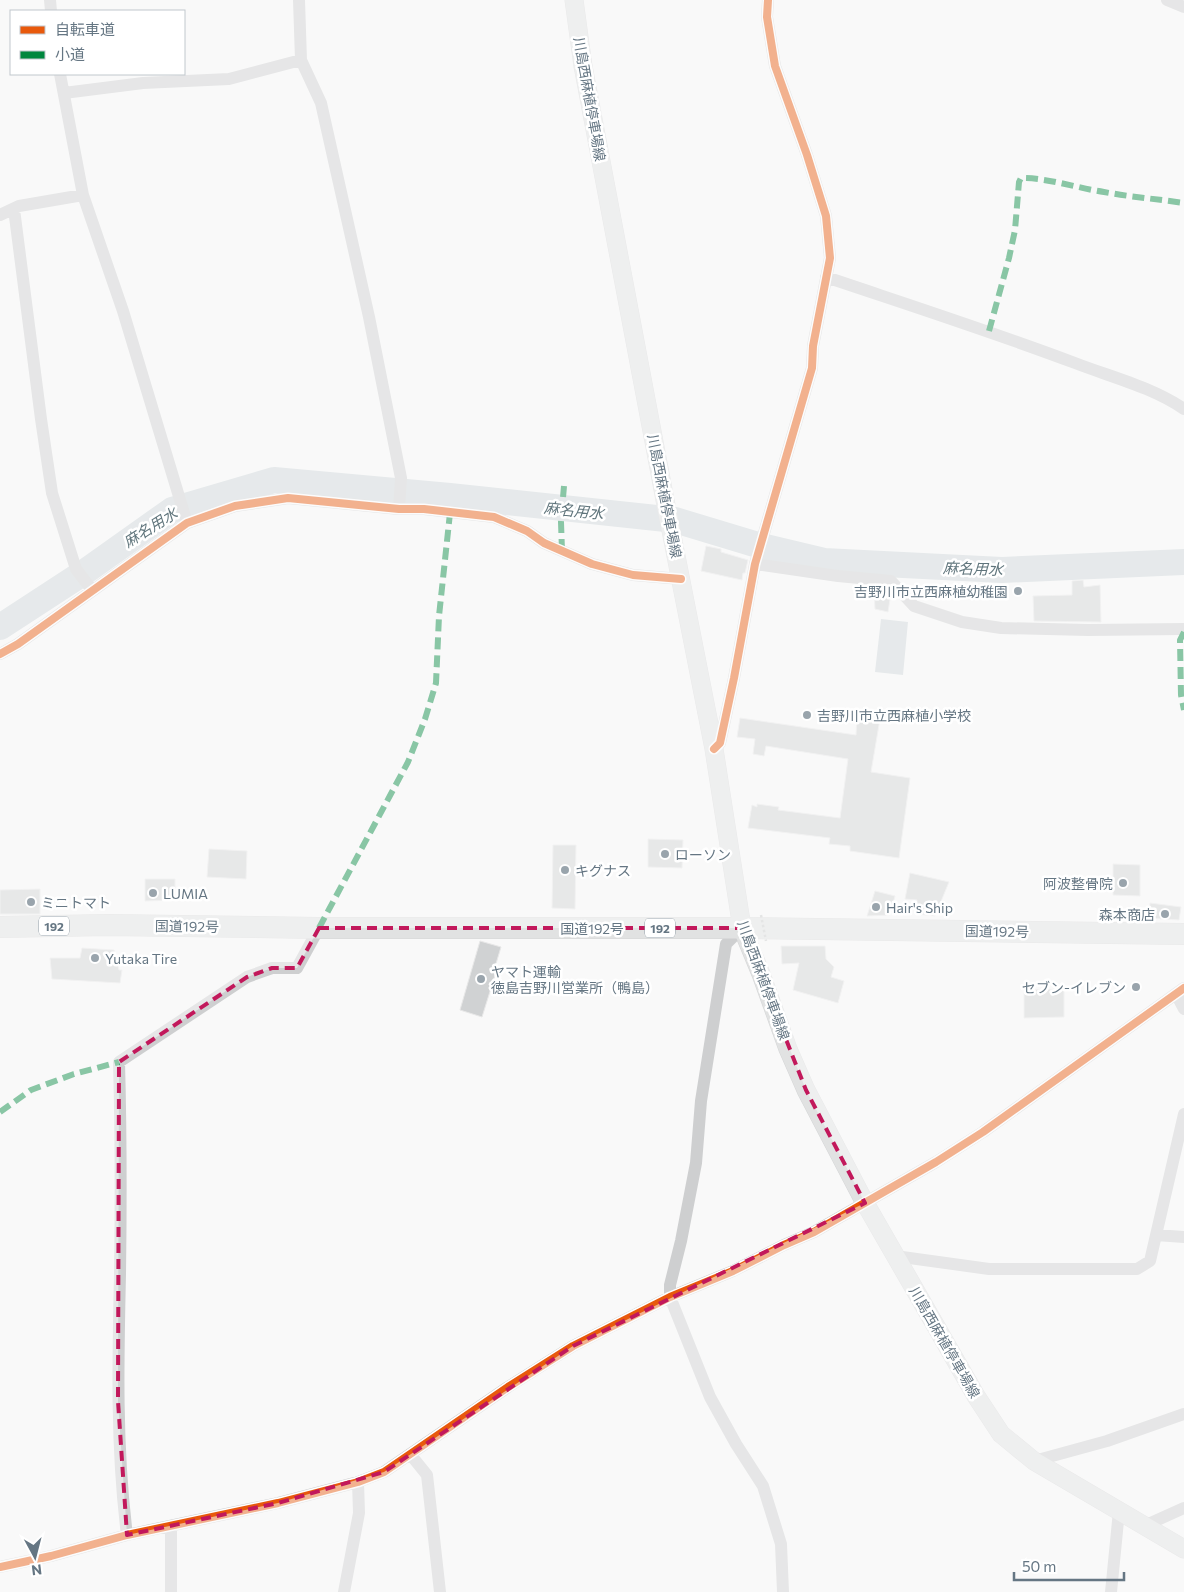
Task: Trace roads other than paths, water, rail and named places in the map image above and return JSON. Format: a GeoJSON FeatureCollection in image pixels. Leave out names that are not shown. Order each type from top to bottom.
{"type":"FeatureCollection","features":[{"type":"Feature","properties":{"kind":"highway","name":"国道192号"},"geometry":{"type":"LineString","coordinates":[[0,927],[108,925],[319,928],[742,928],[1184,934]]}},
{"type":"Feature","properties":{"kind":"main road","name":"川島西麻植停車場線"},"geometry":{"type":"LineString","coordinates":[[574,0],[583,66],[714,749],[742,928],[788,1049],[806,1090],[865,1203],[976,1396],[1001,1434],[1034,1461],[1184,1549]]}},
{"type":"Feature","properties":{"kind":"street"},"geometry":{"type":"LineString","coordinates":[[299,0],[301,60],[321,103],[369,317],[401,478],[399,509]]}},
{"type":"Feature","properties":{"kind":"street"},"geometry":{"type":"LineString","coordinates":[[714,749],[720,742],[756,561],[812,368],[813,346],[830,258],[826,216],[807,155],[775,66],[767,17],[768,0]]}},
{"type":"Feature","properties":{"kind":"street"},"geometry":{"type":"LineString","coordinates":[[1167,0],[1184,7]]}},
{"type":"Feature","properties":{"kind":"street"},"geometry":{"type":"LineString","coordinates":[[64,93],[144,83],[229,79],[301,60]]}},
{"type":"Feature","properties":{"kind":"street"},"geometry":{"type":"LineString","coordinates":[[60,75],[83,195],[123,311],[187,523]]}},
{"type":"Feature","properties":{"kind":"street"},"geometry":{"type":"LineString","coordinates":[[0,215],[19,206],[83,195]]}},
{"type":"Feature","properties":{"kind":"street"},"geometry":{"type":"LineString","coordinates":[[14,209],[40,419],[52,493],[76,569],[90,588]]}},
{"type":"Feature","properties":{"kind":"street"},"geometry":{"type":"LineString","coordinates":[[826,277],[999,334],[1146,390],[1184,409]]}},
{"type":"Feature","properties":{"kind":"street"},"geometry":{"type":"LineString","coordinates":[[0,654],[18,644],[90,588],[166,539],[187,523],[236,506],[288,498],[399,509],[424,509],[494,517],[527,531],[544,543],[592,564],[633,575],[681,579]]}},
{"type":"Feature","properties":{"kind":"street"},"geometry":{"type":"LineString","coordinates":[[756,561],[838,576],[891,581],[914,606],[962,622],[1001,628],[1088,630],[1184,629]]}},
{"type":"Feature","properties":{"kind":"street"},"geometry":{"type":"LineString","coordinates":[[127,1535],[123,1503],[118,1401],[122,1160],[119,1062],[247,977],[272,968],[297,968],[319,928]]}},
{"type":"Feature","properties":{"kind":"street"},"geometry":{"type":"LineString","coordinates":[[742,928],[726,944],[701,1101],[696,1163],[681,1241],[670,1285],[670,1297],[710,1397],[736,1444],[763,1486],[781,1544],[783,1592]]}},
{"type":"Feature","properties":{"kind":"street"},"geometry":{"type":"LineString","coordinates":[[0,1566],[51,1556],[127,1535],[278,1503],[358,1482],[384,1472],[508,1387],[573,1346],[670,1297],[733,1271],[814,1232],[936,1162],[982,1132],[1180,991],[1184,1009]]}},
{"type":"Feature","properties":{"kind":"street"},"geometry":{"type":"LineString","coordinates":[[895,1256],[989,1269],[1138,1269],[1150,1261],[1156,1235],[1178,1165],[1184,1114]]}},
{"type":"Feature","properties":{"kind":"street"},"geometry":{"type":"LineString","coordinates":[[1156,1235],[1184,1237]]}},
{"type":"Feature","properties":{"kind":"street"},"geometry":{"type":"LineString","coordinates":[[1034,1461],[1108,1441],[1184,1414]]}},
{"type":"Feature","properties":{"kind":"street"},"geometry":{"type":"LineString","coordinates":[[410,1454],[427,1476],[440,1592]]}},
{"type":"Feature","properties":{"kind":"street"},"geometry":{"type":"LineString","coordinates":[[344,1592],[359,1513],[358,1482]]}},
{"type":"Feature","properties":{"kind":"street"},"geometry":{"type":"LineString","coordinates":[[1144,1526],[1184,1508]]}},
{"type":"Feature","properties":{"kind":"street"},"geometry":{"type":"LineString","coordinates":[[1111,1592],[1119,1511]]}},
{"type":"Feature","properties":{"kind":"street"},"geometry":{"type":"LineString","coordinates":[[171,1526],[171,1592]]}},
{"type":"Feature","properties":{"kind":"waterway","name":"麻名用水"},"geometry":{"type":"LineString","coordinates":[[0,627],[86,571],[172,510],[274,480],[450,496],[675,520],[761,546],[824,561],[1002,570],[1184,562]]}},
{"type":"Feature","properties":{"kind":"place","name":"吉野川市立西麻植幼稚園"},"geometry":{"type":"Point","coordinates":[1018,591]}},
{"type":"Feature","properties":{"kind":"place","name":"吉野川市立西麻植小学校"},"geometry":{"type":"Point","coordinates":[807,715]}},
{"type":"Feature","properties":{"kind":"place","name":"ローソン"},"geometry":{"type":"Point","coordinates":[665,854]}},
{"type":"Feature","properties":{"kind":"place","name":"キグナス"},"geometry":{"type":"Point","coordinates":[565,870]}},
{"type":"Feature","properties":{"kind":"place","name":"阿波整骨院"},"geometry":{"type":"Point","coordinates":[1123,883]}},
{"type":"Feature","properties":{"kind":"place","name":"LUMIA"},"geometry":{"type":"Point","coordinates":[153,893]}},
{"type":"Feature","properties":{"kind":"place","name":"ミニトマト"},"geometry":{"type":"Point","coordinates":[31,902]}},
{"type":"Feature","properties":{"kind":"place","name":"Hair's Ship"},"geometry":{"type":"Point","coordinates":[876,907]}},
{"type":"Feature","properties":{"kind":"place","name":"森本商店"},"geometry":{"type":"Point","coordinates":[1165,914]}},
{"type":"Feature","properties":{"kind":"place","name":"Yutaka Tire"},"geometry":{"type":"Point","coordinates":[95,958]}},
{"type":"Feature","properties":{"kind":"place","name":"ヤマト運輸 徳島吉野川営業所（鴨島）"},"geometry":{"type":"Point","coordinates":[481,979]}},
{"type":"Feature","properties":{"kind":"place","name":"セブン-イレブン"},"geometry":{"type":"Point","coordinates":[1136,987]}}]}
